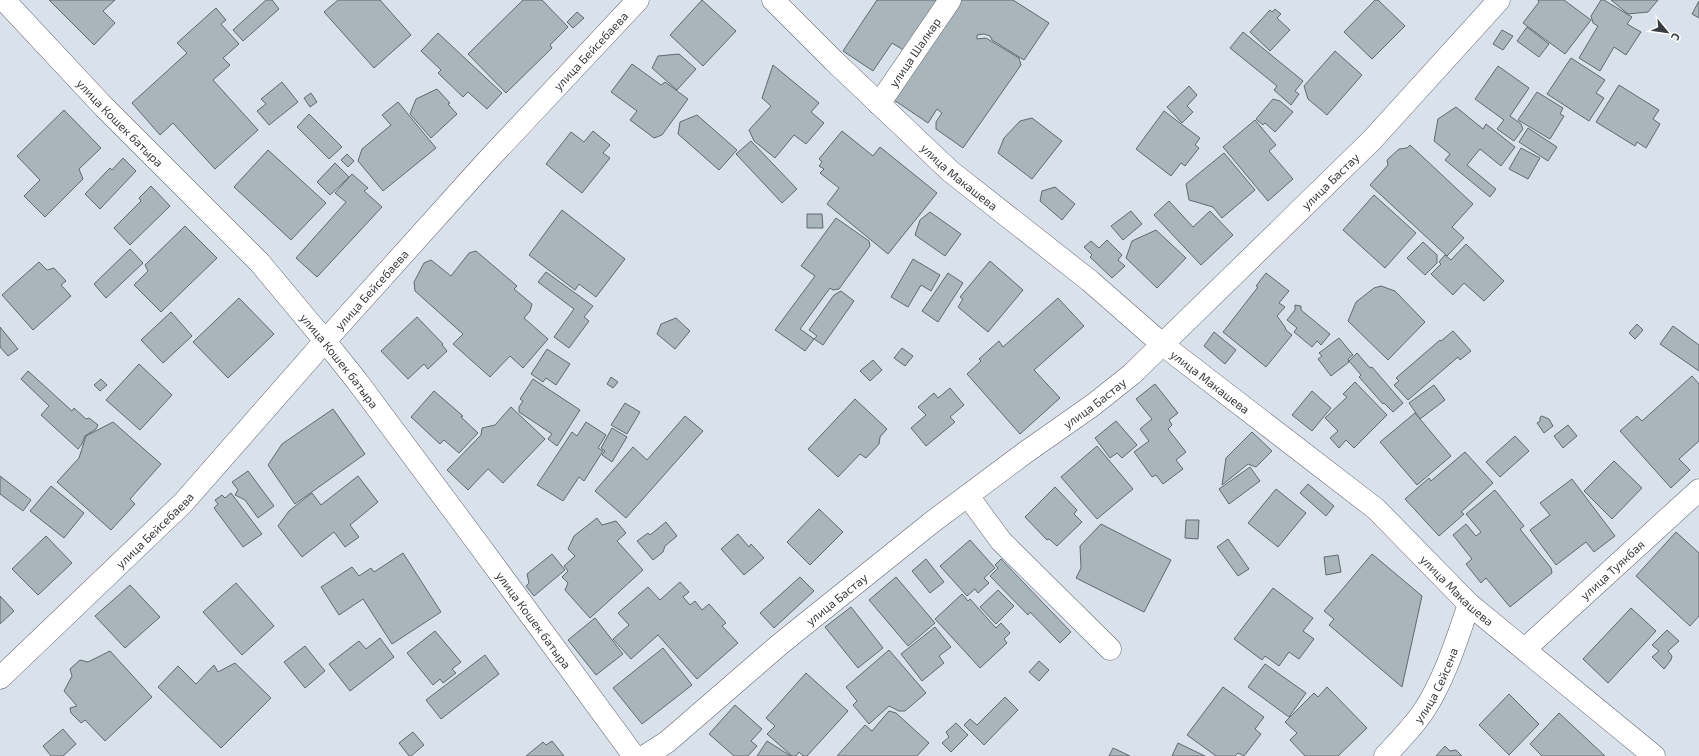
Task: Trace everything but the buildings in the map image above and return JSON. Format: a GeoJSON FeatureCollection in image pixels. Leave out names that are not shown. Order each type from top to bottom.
{"type":"FeatureCollection","features":[{"type":"Feature","properties":{"kind":"street","name":"улица Кошек батыра"},"geometry":{"type":"LineString","coordinates":[[4,0],[104,107],[260,263],[357,381],[476,540],[634,756]]}},
{"type":"Feature","properties":{"kind":"street","name":"улица Бейсебаева"},"geometry":{"type":"LineString","coordinates":[[0,678],[184,503],[325,341],[486,162],[638,0]]}},
{"type":"Feature","properties":{"kind":"street","name":"улица Макашева"},"geometry":{"type":"LineString","coordinates":[[773,0],[879,104],[950,170],[1090,281],[1163,345],[1376,509],[1469,604],[1654,756]]}},
{"type":"Feature","properties":{"kind":"street","name":"улица Шалкар"},"geometry":{"type":"LineString","coordinates":[[879,104],[950,0]]}},
{"type":"Feature","properties":{"kind":"street","name":"улица Бастау"},"geometry":{"type":"LineString","coordinates":[[645,756],[667,742],[778,645],[931,523],[1132,374],[1372,140],[1499,0]]}},
{"type":"Feature","properties":{"kind":"street","name":"улица Туякбая"},"geometry":{"type":"LineString","coordinates":[[1525,649],[1699,490]]}},
{"type":"Feature","properties":{"kind":"street"},"geometry":{"type":"LineString","coordinates":[[968,496],[1001,541],[1110,650]]}},
{"type":"Feature","properties":{"kind":"street","name":"улица Сейсена"},"geometry":{"type":"LineString","coordinates":[[1385,756],[1417,721],[1430,700],[1451,655],[1469,604]]}}]}
